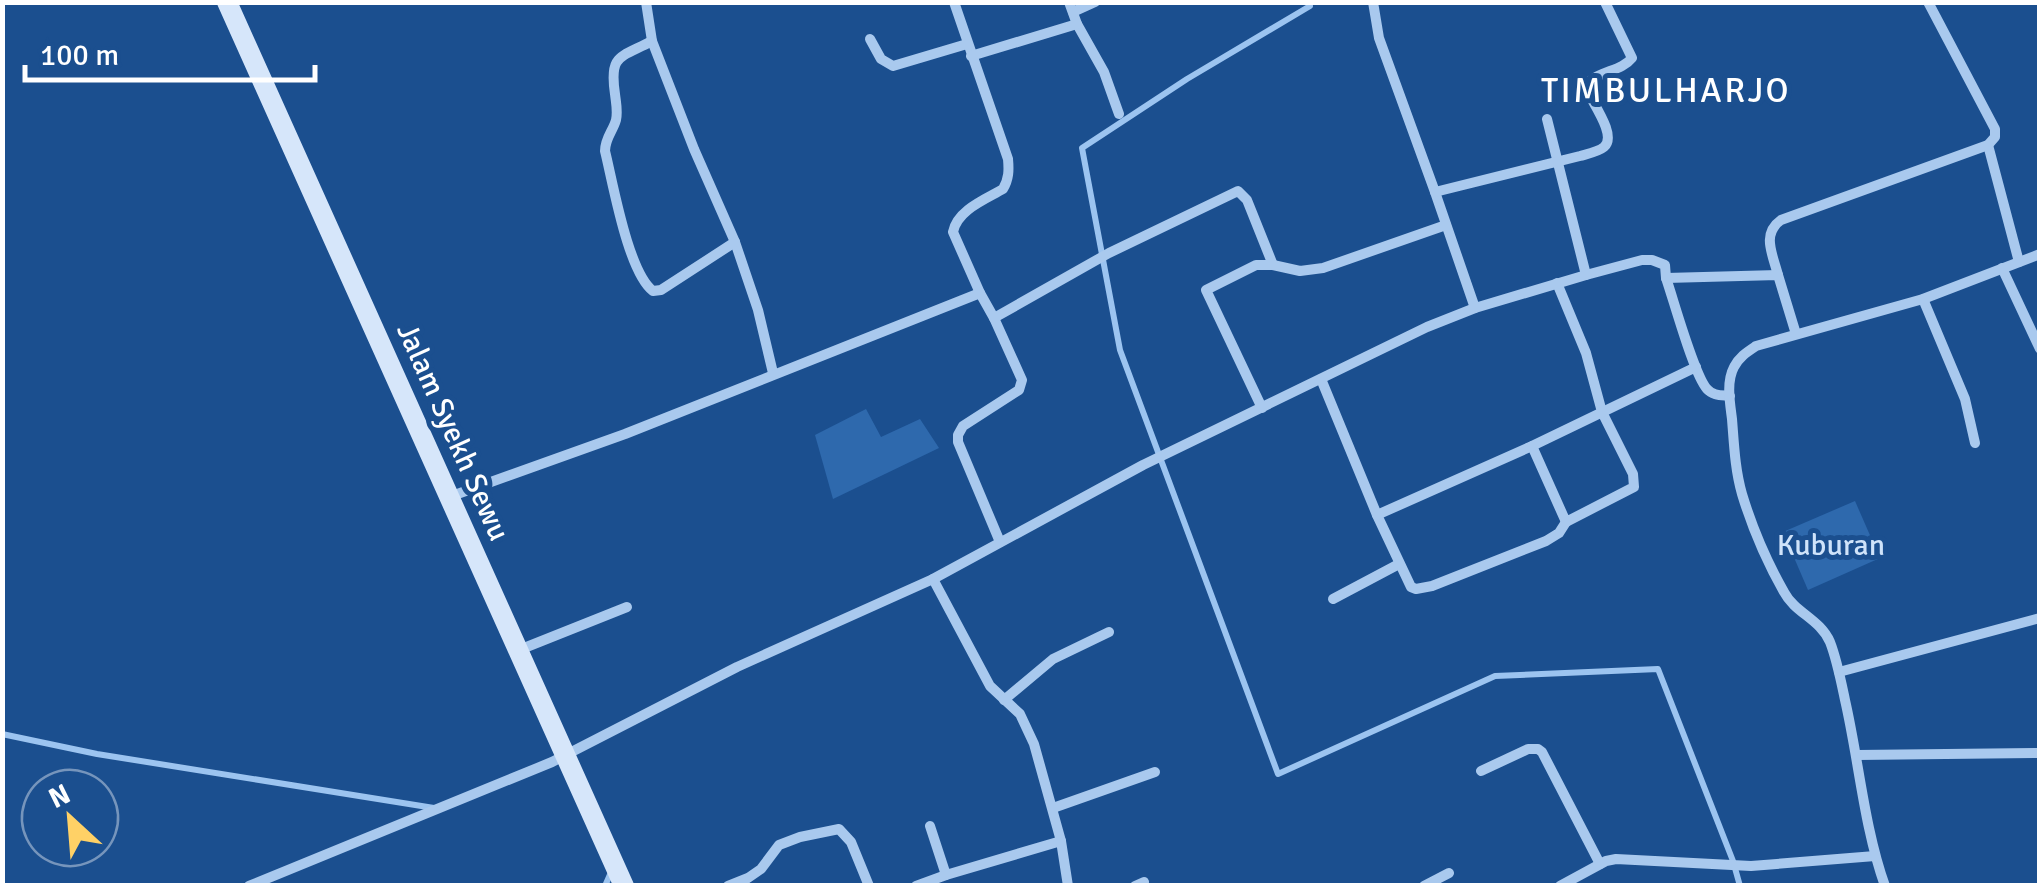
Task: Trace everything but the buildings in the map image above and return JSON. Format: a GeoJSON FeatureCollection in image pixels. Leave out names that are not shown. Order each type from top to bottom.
{"type":"FeatureCollection","features":[{"type":"Feature","properties":{"kind":"street","name":"Jalam Syekh Sewu"},"geometry":{"type":"LineString","coordinates":[[227,2],[518,650],[560,758],[624,886]]}},
{"type":"Feature","properties":{"kind":"street"},"geometry":{"type":"LineString","coordinates":[[646,2],[652,41],[735,242],[758,310],[773,374]]}},
{"type":"Feature","properties":{"kind":"street"},"geometry":{"type":"LineString","coordinates":[[954,2],[1009,170],[1004,189],[963,214],[954,223],[953,232],[1021,375],[1018,390],[963,426],[958,435],[1000,542]]}},
{"type":"Feature","properties":{"kind":"street"},"geometry":{"type":"LineString","coordinates":[[971,56],[1096,2]]}},
{"type":"Feature","properties":{"kind":"street"},"geometry":{"type":"LineString","coordinates":[[1435,192],[1602,148],[1610,134],[1586,86],[1596,75],[1632,58],[1605,2]]}},
{"type":"Feature","properties":{"kind":"street"},"geometry":{"type":"LineString","coordinates":[[1796,334],[1769,240],[1770,232],[1781,220],[1988,144],[1996,136],[1928,2]]}},
{"type":"Feature","properties":{"kind":"street"},"geometry":{"type":"LineString","coordinates":[[1376,4],[1378,38],[1474,308]]}},
{"type":"Feature","properties":{"kind":"street"},"geometry":{"type":"LineString","coordinates":[[1073,13],[1104,72],[1118,114]]}},
{"type":"Feature","properties":{"kind":"street"},"geometry":{"type":"LineString","coordinates":[[870,38],[881,59],[893,66],[967,44]]}},
{"type":"Feature","properties":{"kind":"street"},"geometry":{"type":"LineString","coordinates":[[652,41],[618,59],[612,69],[616,122],[604,150],[625,235],[644,284],[653,291],[661,290],[735,242]]}},
{"type":"Feature","properties":{"kind":"street"},"geometry":{"type":"LineString","coordinates":[[1548,119],[1586,275]]}},
{"type":"Feature","properties":{"kind":"street"},"geometry":{"type":"LineString","coordinates":[[1988,144],[2019,262]]}},
{"type":"Feature","properties":{"kind":"street"},"geometry":{"type":"LineString","coordinates":[[994,318],[1109,252],[1238,190],[1247,200],[1274,265]]}},
{"type":"Feature","properties":{"kind":"street"},"geometry":{"type":"LineString","coordinates":[[1262,408],[1206,290],[1256,265],[1300,271],[1323,268],[1446,225]]}},
{"type":"Feature","properties":{"kind":"street"},"geometry":{"type":"LineString","coordinates":[[1886,886],[1875,856],[1857,755],[1830,641],[1816,622],[1784,594],[1739,481],[1730,396],[1732,374],[1735,364],[1756,346],[1923,299],[2040,254]]}},
{"type":"Feature","properties":{"kind":"street"},"geometry":{"type":"LineString","coordinates":[[249,886],[560,758],[737,667],[933,579],[1143,465],[1474,308],[1652,260],[1665,265],[1696,367],[1710,392],[1730,396]]}},
{"type":"Feature","properties":{"kind":"street"},"geometry":{"type":"LineString","coordinates":[[2002,268],[2040,348]]}},
{"type":"Feature","properties":{"kind":"street"},"geometry":{"type":"LineString","coordinates":[[1666,278],[1778,275]]}},
{"type":"Feature","properties":{"kind":"street"},"geometry":{"type":"LineString","coordinates":[[1321,379],[1411,588],[1424,588],[1546,541],[1566,522],[1635,484],[1602,412],[1586,354],[1558,284]]}},
{"type":"Feature","properties":{"kind":"street"},"geometry":{"type":"LineString","coordinates":[[450,497],[625,434],[980,293]]}},
{"type":"Feature","properties":{"kind":"street"},"geometry":{"type":"LineString","coordinates":[[1923,299],[1964,398],[1975,443]]}},
{"type":"Feature","properties":{"kind":"street"},"geometry":{"type":"LineString","coordinates":[[1377,516],[1696,367]]}},
{"type":"Feature","properties":{"kind":"street"},"geometry":{"type":"LineString","coordinates":[[1532,446],[1566,522]]}},
{"type":"Feature","properties":{"kind":"street"},"geometry":{"type":"LineString","coordinates":[[1333,599],[1399,564]]}},
{"type":"Feature","properties":{"kind":"street"},"geometry":{"type":"LineString","coordinates":[[933,579],[990,686],[1020,714],[1034,744],[1062,840],[1068,886]]}},
{"type":"Feature","properties":{"kind":"street"},"geometry":{"type":"LineString","coordinates":[[518,650],[627,607]]}},
{"type":"Feature","properties":{"kind":"street"},"geometry":{"type":"LineString","coordinates":[[1839,672],[2040,618]]}},
{"type":"Feature","properties":{"kind":"street"},"geometry":{"type":"LineString","coordinates":[[1004,700],[1053,659],[1108,632]]}},
{"type":"Feature","properties":{"kind":"street"},"geometry":{"type":"LineString","coordinates":[[1481,770],[1528,749],[1538,749],[1600,864]]}},
{"type":"Feature","properties":{"kind":"street"},"geometry":{"type":"LineString","coordinates":[[1857,755],[2040,753]]}},
{"type":"Feature","properties":{"kind":"street"},"geometry":{"type":"LineString","coordinates":[[1053,808],[1155,772]]}},
{"type":"Feature","properties":{"kind":"street"},"geometry":{"type":"LineString","coordinates":[[930,826],[946,875]]}},
{"type":"Feature","properties":{"kind":"street"},"geometry":{"type":"LineString","coordinates":[[728,886],[755,874],[779,844],[835,829],[848,836],[869,886]]}},
{"type":"Feature","properties":{"kind":"street"},"geometry":{"type":"LineString","coordinates":[[916,886],[1062,840]]}},
{"type":"Feature","properties":{"kind":"street"},"geometry":{"type":"LineString","coordinates":[[1560,886],[1616,859],[1751,866],[1875,856]]}},
{"type":"Feature","properties":{"kind":"street"},"geometry":{"type":"LineString","coordinates":[[1424,886],[1449,873]]}},
{"type":"Feature","properties":{"kind":"green space"},"geometry":{"type":"Polygon","coordinates":[[[866,409],[881,437],[920,419],[939,448],[833,499],[815,435],[866,409]]]}},
{"type":"Feature","properties":{"kind":"green space","name":"Kuburan"},"geometry":{"type":"Polygon","coordinates":[[[1855,501],[1880,558],[1808,590],[1783,532],[1855,501]]]}},
{"type":"Feature","properties":{"kind":"waterway"},"geometry":{"type":"LineString","coordinates":[[1309,2],[1310,6],[1187,79],[1082,148],[1120,350],[1278,774],[1495,676],[1658,669],[1740,886]]}},
{"type":"Feature","properties":{"kind":"waterway"},"geometry":{"type":"LineString","coordinates":[[2,734],[97,754],[434,808]]}},
{"type":"Feature","properties":{"kind":"waterway"},"geometry":{"type":"LineString","coordinates":[[605,886],[612,870]]}},
{"type":"Feature","properties":{"kind":"district","name":"TIMBULHARJO"},"geometry":{"type":"Point","coordinates":[1666,90]}}]}
